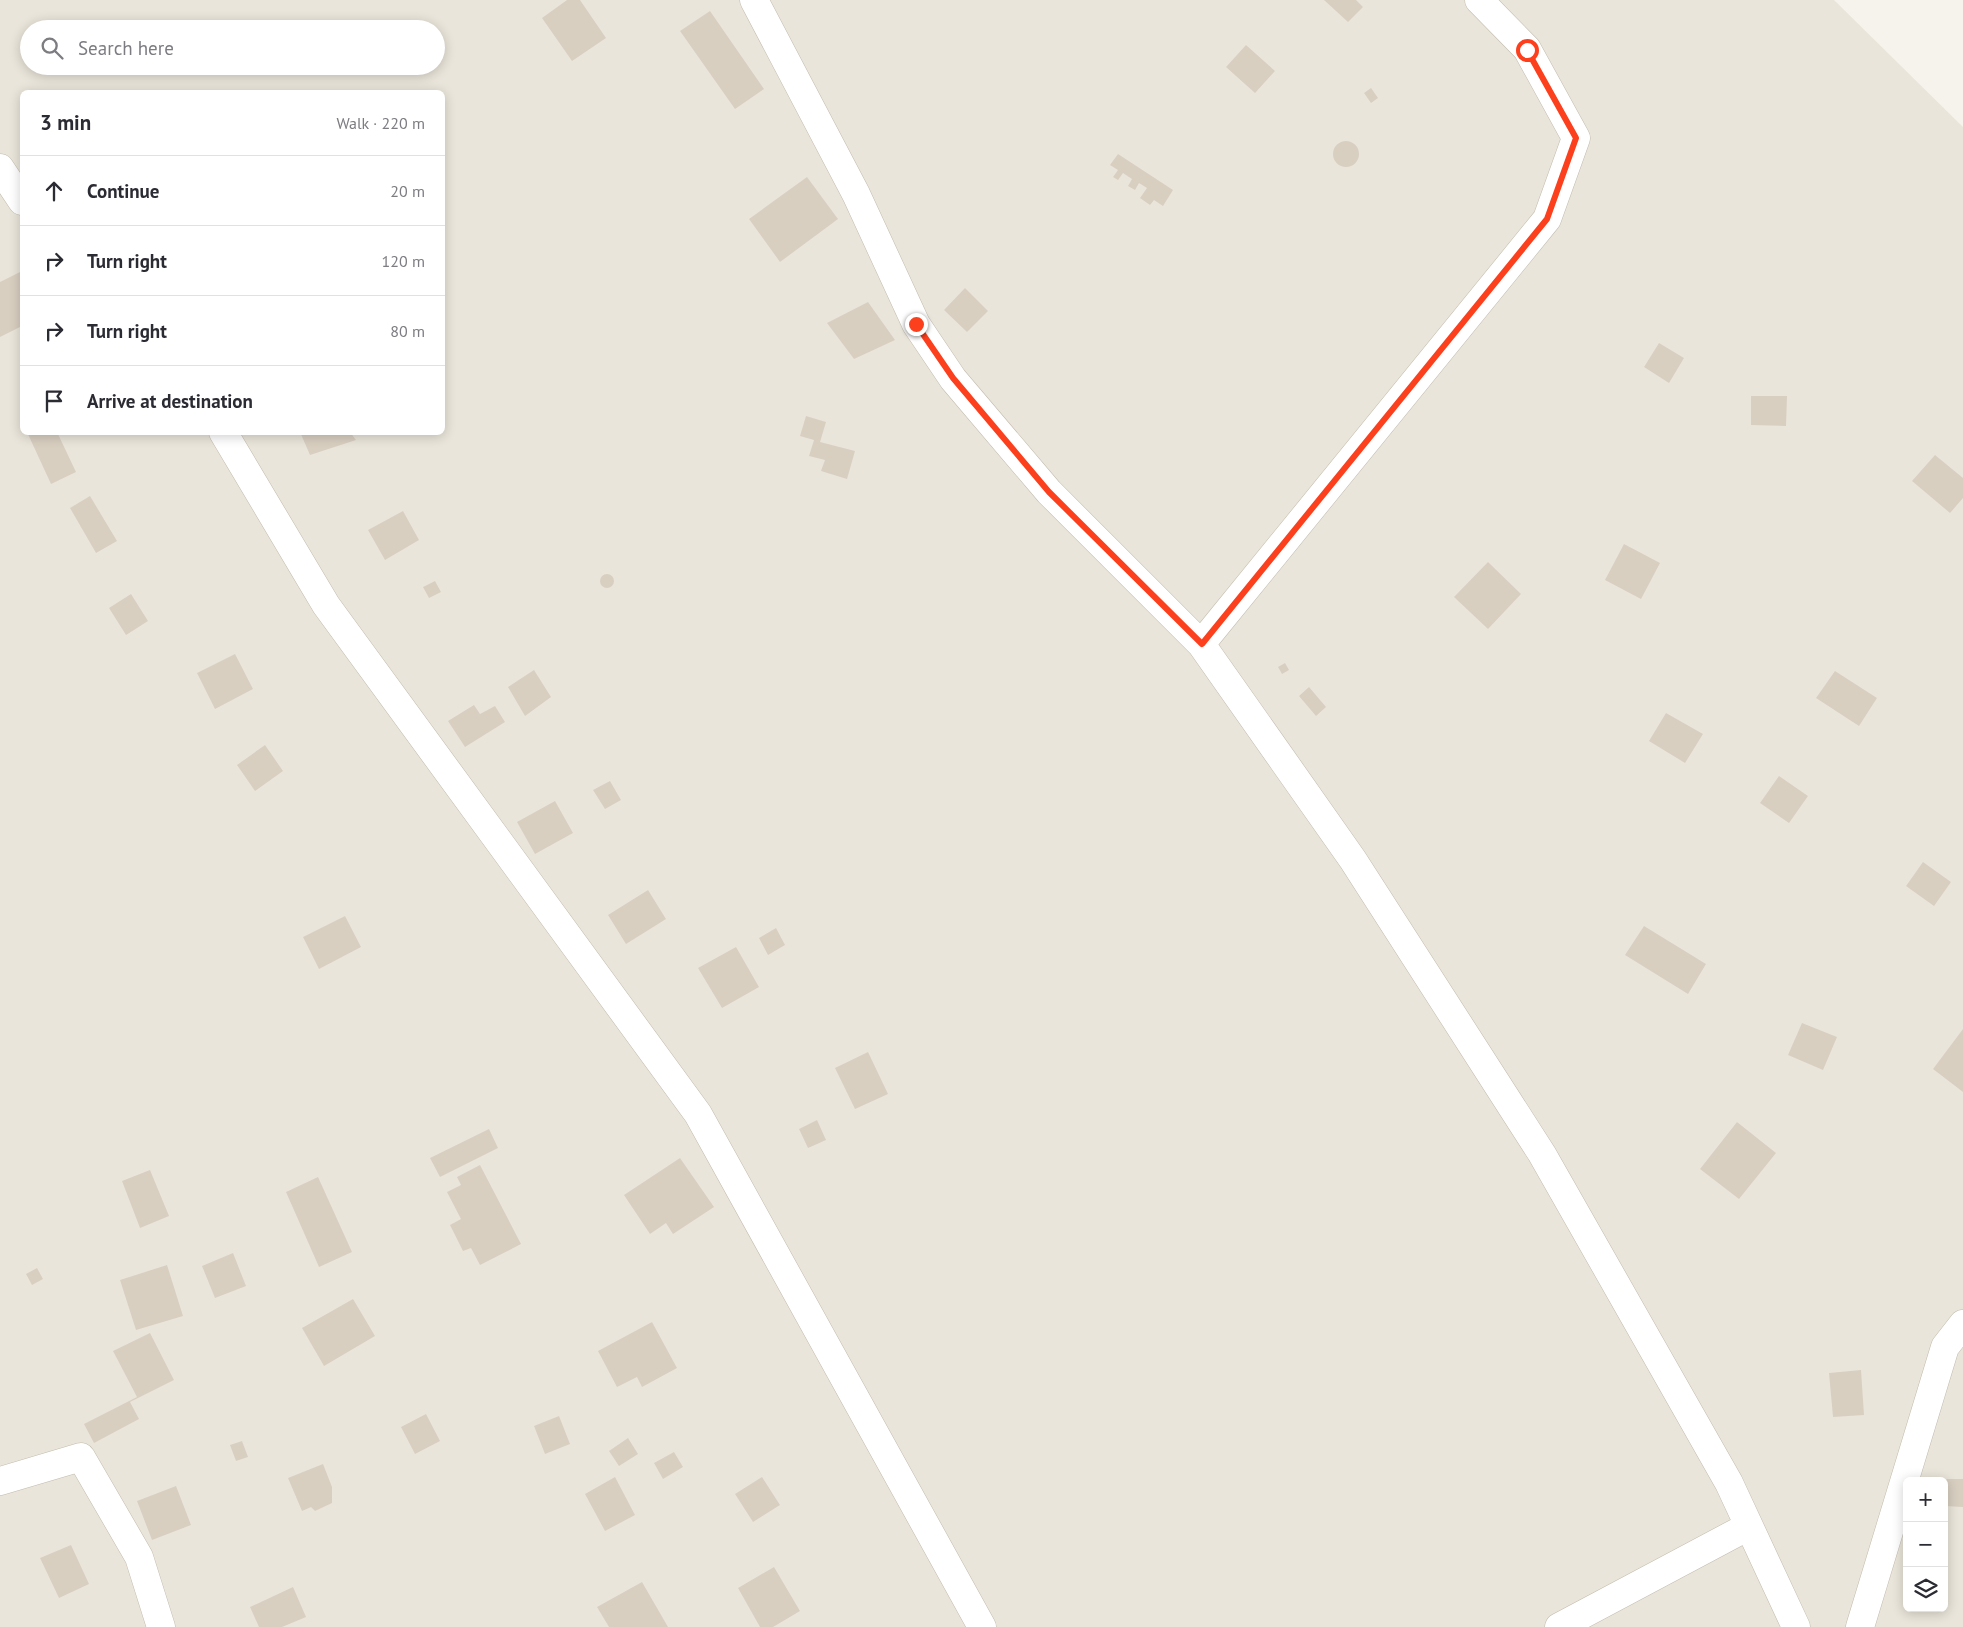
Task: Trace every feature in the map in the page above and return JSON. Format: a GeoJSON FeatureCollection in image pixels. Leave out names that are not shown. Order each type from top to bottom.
{"type":"FeatureCollection","features":[{"type":"Feature","properties":{"kind":"street"},"geometry":{"type":"LineString","coordinates":[[754,0],[856,194],[916,324],[953,378],[1049,492],[1202,644],[1353,860],[1542,1154],[1729,1483],[1796,1627]]}},
{"type":"Feature","properties":{"kind":"street"},"geometry":{"type":"LineString","coordinates":[[1202,644],[1547,219],[1576,138],[1527,50],[1479,0]]}},
{"type":"Feature","properties":{"kind":"street"},"geometry":{"type":"LineString","coordinates":[[0,168],[20,198]]}},
{"type":"Feature","properties":{"kind":"street"},"geometry":{"type":"LineString","coordinates":[[226,435],[326,605],[698,1114],[982,1627]]}},
{"type":"Feature","properties":{"kind":"street"},"geometry":{"type":"LineString","coordinates":[[1860,1627],[1945,1347],[1963,1324]]}},
{"type":"Feature","properties":{"kind":"street"},"geometry":{"type":"LineString","coordinates":[[0,1481],[81,1457],[139,1557],[161,1627]]}},
{"type":"Feature","properties":{"kind":"street"},"geometry":{"type":"LineString","coordinates":[[1559,1627],[1749,1526]]}},
{"type":"Feature","properties":{"kind":"shaded area"},"geometry":{"type":"Polygon","coordinates":[[[0,0],[1834,0],[1963,127],[1963,1627],[0,1627],[0,0]]]}},
{"type":"Feature","properties":{"kind":"building"},"geometry":{"type":"Polygon","coordinates":[[[567,0],[580,0],[606,38],[572,61],[542,18],[567,0]]]}},
{"type":"Feature","properties":{"kind":"building"},"geometry":{"type":"Polygon","coordinates":[[[1324,0],[1356,0],[1363,7],[1348,22],[1324,0]]]}},
{"type":"Feature","properties":{"kind":"building"},"geometry":{"type":"Polygon","coordinates":[[[710,11],[764,89],[735,109],[680,31],[710,11]]]}},
{"type":"Feature","properties":{"kind":"building"},"geometry":{"type":"Polygon","coordinates":[[[1246,45],[1275,71],[1255,93],[1226,67],[1246,45]]]}},
{"type":"Feature","properties":{"kind":"building"},"geometry":{"type":"Polygon","coordinates":[[[1371,88],[1378,98],[1371,103],[1364,93],[1371,88]]]}},
{"type":"Feature","properties":{"kind":"building"},"geometry":{"type":"Polygon","coordinates":[[[1346,141],[1355,145],[1359,154],[1355,163],[1346,167],[1337,163],[1333,154],[1337,145],[1346,141]]]}},
{"type":"Feature","properties":{"kind":"building"},"geometry":{"type":"Polygon","coordinates":[[[1118,154],[1173,190],[1163,206],[1154,200],[1150,205],[1140,198],[1147,188],[1139,183],[1135,190],[1128,186],[1132,179],[1123,173],[1118,180],[1113,177],[1118,170],[1110,165],[1118,154]]]}},
{"type":"Feature","properties":{"kind":"building"},"geometry":{"type":"Polygon","coordinates":[[[807,177],[838,219],[780,262],[749,219],[807,177]]]}},
{"type":"Feature","properties":{"kind":"building"},"geometry":{"type":"Polygon","coordinates":[[[20,272],[20,327],[0,337],[0,282],[20,272]]]}},
{"type":"Feature","properties":{"kind":"building"},"geometry":{"type":"Polygon","coordinates":[[[965,288],[988,311],[967,332],[944,310],[965,288]]]}},
{"type":"Feature","properties":{"kind":"building"},"geometry":{"type":"Polygon","coordinates":[[[868,302],[895,340],[854,359],[827,323],[868,302]]]}},
{"type":"Feature","properties":{"kind":"building"},"geometry":{"type":"Polygon","coordinates":[[[1659,343],[1684,358],[1669,383],[1644,367],[1659,343]]]}},
{"type":"Feature","properties":{"kind":"building"},"geometry":{"type":"Polygon","coordinates":[[[1751,396],[1787,396],[1786,426],[1751,425],[1751,396]]]}},
{"type":"Feature","properties":{"kind":"building"},"geometry":{"type":"Polygon","coordinates":[[[806,416],[826,422],[820,442],[855,451],[847,479],[821,471],[825,460],[809,456],[814,440],[800,436],[806,416]]]}},
{"type":"Feature","properties":{"kind":"building"},"geometry":{"type":"Polygon","coordinates":[[[28,435],[58,435],[76,472],[51,484],[28,435]]]}},
{"type":"Feature","properties":{"kind":"building"},"geometry":{"type":"Polygon","coordinates":[[[301,435],[352,435],[356,440],[310,455],[301,435]]]}},
{"type":"Feature","properties":{"kind":"building"},"geometry":{"type":"Polygon","coordinates":[[[1935,455],[1963,478],[1963,498],[1950,513],[1912,481],[1935,455]]]}},
{"type":"Feature","properties":{"kind":"building"},"geometry":{"type":"Polygon","coordinates":[[[90,496],[117,541],[96,553],[70,508],[90,496]]]}},
{"type":"Feature","properties":{"kind":"building"},"geometry":{"type":"Polygon","coordinates":[[[403,511],[419,540],[385,560],[368,530],[403,511]]]}},
{"type":"Feature","properties":{"kind":"building"},"geometry":{"type":"Polygon","coordinates":[[[1624,544],[1660,563],[1641,599],[1605,580],[1624,544]]]}},
{"type":"Feature","properties":{"kind":"building"},"geometry":{"type":"Polygon","coordinates":[[[1488,562],[1521,594],[1488,629],[1454,597],[1488,562]]]}},
{"type":"Feature","properties":{"kind":"building"},"geometry":{"type":"Polygon","coordinates":[[[604,574],[610,574],[614,581],[610,588],[604,588],[600,584],[600,578],[604,574]]]}},
{"type":"Feature","properties":{"kind":"building"},"geometry":{"type":"Polygon","coordinates":[[[435,581],[441,592],[429,598],[423,587],[435,581]]]}},
{"type":"Feature","properties":{"kind":"building"},"geometry":{"type":"Polygon","coordinates":[[[131,594],[148,621],[126,635],[109,608],[131,594]]]}},
{"type":"Feature","properties":{"kind":"building"},"geometry":{"type":"Polygon","coordinates":[[[235,654],[253,689],[215,709],[197,673],[235,654]]]}},
{"type":"Feature","properties":{"kind":"building"},"geometry":{"type":"Polygon","coordinates":[[[1285,663],[1289,670],[1282,674],[1278,667],[1285,663]]]}},
{"type":"Feature","properties":{"kind":"building"},"geometry":{"type":"Polygon","coordinates":[[[534,670],[551,697],[525,716],[508,687],[534,670]]]}},
{"type":"Feature","properties":{"kind":"building"},"geometry":{"type":"Polygon","coordinates":[[[1835,671],[1877,698],[1859,726],[1816,698],[1835,671]]]}},
{"type":"Feature","properties":{"kind":"building"},"geometry":{"type":"Polygon","coordinates":[[[1309,687],[1326,707],[1316,716],[1299,696],[1309,687]]]}},
{"type":"Feature","properties":{"kind":"building"},"geometry":{"type":"Polygon","coordinates":[[[474,705],[480,714],[495,706],[505,722],[465,747],[448,721],[474,705]]]}},
{"type":"Feature","properties":{"kind":"building"},"geometry":{"type":"Polygon","coordinates":[[[1666,713],[1703,734],[1685,763],[1649,741],[1666,713]]]}},
{"type":"Feature","properties":{"kind":"building"},"geometry":{"type":"Polygon","coordinates":[[[265,745],[283,771],[255,791],[237,765],[265,745]]]}},
{"type":"Feature","properties":{"kind":"building"},"geometry":{"type":"Polygon","coordinates":[[[1779,776],[1808,796],[1789,823],[1760,803],[1779,776]]]}},
{"type":"Feature","properties":{"kind":"building"},"geometry":{"type":"Polygon","coordinates":[[[610,781],[621,800],[605,809],[593,790],[610,781]]]}},
{"type":"Feature","properties":{"kind":"building"},"geometry":{"type":"Polygon","coordinates":[[[555,801],[573,833],[535,854],[517,822],[555,801]]]}},
{"type":"Feature","properties":{"kind":"building"},"geometry":{"type":"Polygon","coordinates":[[[1923,862],[1951,882],[1934,906],[1906,886],[1923,862]]]}},
{"type":"Feature","properties":{"kind":"building"},"geometry":{"type":"Polygon","coordinates":[[[648,890],[666,919],[626,944],[608,915],[648,890]]]}},
{"type":"Feature","properties":{"kind":"building"},"geometry":{"type":"Polygon","coordinates":[[[345,916],[361,947],[319,969],[303,937],[345,916]]]}},
{"type":"Feature","properties":{"kind":"building"},"geometry":{"type":"Polygon","coordinates":[[[1644,926],[1706,964],[1688,994],[1625,955],[1644,926]]]}},
{"type":"Feature","properties":{"kind":"building"},"geometry":{"type":"Polygon","coordinates":[[[776,928],[785,945],[768,955],[759,938],[776,928]]]}},
{"type":"Feature","properties":{"kind":"building"},"geometry":{"type":"Polygon","coordinates":[[[736,947],[759,987],[722,1008],[698,968],[736,947]]]}},
{"type":"Feature","properties":{"kind":"building"},"geometry":{"type":"Polygon","coordinates":[[[1802,1023],[1837,1037],[1823,1070],[1788,1055],[1802,1023]]]}},
{"type":"Feature","properties":{"kind":"building"},"geometry":{"type":"Polygon","coordinates":[[[1963,1029],[1963,1092],[1933,1069],[1963,1029]]]}},
{"type":"Feature","properties":{"kind":"building"},"geometry":{"type":"Polygon","coordinates":[[[868,1052],[888,1094],[855,1109],[835,1068],[868,1052]]]}},
{"type":"Feature","properties":{"kind":"building"},"geometry":{"type":"Polygon","coordinates":[[[817,1120],[826,1140],[808,1148],[799,1129],[817,1120]]]}},
{"type":"Feature","properties":{"kind":"building"},"geometry":{"type":"Polygon","coordinates":[[[1737,1122],[1776,1153],[1739,1199],[1700,1169],[1737,1122]]]}},
{"type":"Feature","properties":{"kind":"building"},"geometry":{"type":"Polygon","coordinates":[[[489,1129],[498,1148],[440,1177],[430,1158],[489,1129]]]}},
{"type":"Feature","properties":{"kind":"building"},"geometry":{"type":"Polygon","coordinates":[[[680,1158],[714,1207],[673,1234],[666,1223],[650,1234],[624,1195],[680,1158]]]}},
{"type":"Feature","properties":{"kind":"building"},"geometry":{"type":"Polygon","coordinates":[[[480,1165],[521,1244],[480,1265],[471,1248],[463,1251],[450,1225],[461,1219],[447,1192],[461,1185],[457,1177],[480,1165]]]}},
{"type":"Feature","properties":{"kind":"building"},"geometry":{"type":"Polygon","coordinates":[[[150,1170],[169,1216],[140,1228],[122,1181],[150,1170]]]}},
{"type":"Feature","properties":{"kind":"building"},"geometry":{"type":"Polygon","coordinates":[[[318,1177],[352,1252],[319,1267],[286,1192],[318,1177]]]}},
{"type":"Feature","properties":{"kind":"building"},"geometry":{"type":"Polygon","coordinates":[[[233,1253],[246,1286],[215,1298],[202,1266],[233,1253]]]}},
{"type":"Feature","properties":{"kind":"building"},"geometry":{"type":"Polygon","coordinates":[[[167,1265],[183,1316],[136,1330],[120,1280],[167,1265]]]}},
{"type":"Feature","properties":{"kind":"building"},"geometry":{"type":"Polygon","coordinates":[[[37,1268],[43,1279],[32,1285],[26,1274],[37,1268]]]}},
{"type":"Feature","properties":{"kind":"building"},"geometry":{"type":"Polygon","coordinates":[[[353,1299],[375,1336],[324,1366],[302,1328],[353,1299]]]}},
{"type":"Feature","properties":{"kind":"building"},"geometry":{"type":"Polygon","coordinates":[[[652,1322],[677,1368],[642,1387],[637,1377],[617,1387],[598,1351],[652,1322]]]}},
{"type":"Feature","properties":{"kind":"building"},"geometry":{"type":"Polygon","coordinates":[[[150,1333],[174,1380],[130,1402],[139,1419],[94,1443],[84,1424],[137,1397],[113,1351],[150,1333]]]}},
{"type":"Feature","properties":{"kind":"building"},"geometry":{"type":"Polygon","coordinates":[[[1861,1370],[1864,1415],[1833,1417],[1829,1373],[1861,1370]]]}},
{"type":"Feature","properties":{"kind":"building"},"geometry":{"type":"Polygon","coordinates":[[[426,1414],[440,1441],[415,1454],[401,1427],[426,1414]]]}},
{"type":"Feature","properties":{"kind":"building"},"geometry":{"type":"Polygon","coordinates":[[[559,1416],[570,1444],[545,1454],[534,1426],[559,1416]]]}},
{"type":"Feature","properties":{"kind":"building"},"geometry":{"type":"Polygon","coordinates":[[[628,1438],[638,1454],[619,1466],[609,1451],[628,1438]]]}},
{"type":"Feature","properties":{"kind":"building"},"geometry":{"type":"Polygon","coordinates":[[[242,1441],[248,1457],[236,1461],[230,1445],[242,1441]]]}},
{"type":"Feature","properties":{"kind":"building"},"geometry":{"type":"Polygon","coordinates":[[[674,1452],[683,1467],[663,1479],[654,1463],[674,1452]]]}},
{"type":"Feature","properties":{"kind":"building"},"geometry":{"type":"Polygon","coordinates":[[[323,1464],[332,1487],[332,1503],[315,1511],[311,1507],[302,1511],[288,1478],[323,1464]]]}},
{"type":"Feature","properties":{"kind":"building"},"geometry":{"type":"Polygon","coordinates":[[[615,1477],[635,1515],[605,1531],[585,1494],[615,1477]]]}},
{"type":"Feature","properties":{"kind":"building"},"geometry":{"type":"Polygon","coordinates":[[[762,1477],[780,1505],[753,1522],[735,1494],[762,1477]]]}},
{"type":"Feature","properties":{"kind":"building"},"geometry":{"type":"Polygon","coordinates":[[[1948,1479],[1963,1479],[1963,1507],[1948,1506],[1948,1479]]]}},
{"type":"Feature","properties":{"kind":"building"},"geometry":{"type":"Polygon","coordinates":[[[176,1486],[191,1525],[152,1540],[137,1501],[176,1486]]]}},
{"type":"Feature","properties":{"kind":"building"},"geometry":{"type":"Polygon","coordinates":[[[71,1545],[89,1584],[59,1598],[40,1558],[71,1545]]]}},
{"type":"Feature","properties":{"kind":"building"},"geometry":{"type":"Polygon","coordinates":[[[774,1567],[800,1611],[773,1627],[760,1627],[738,1588],[774,1567]]]}},
{"type":"Feature","properties":{"kind":"building"},"geometry":{"type":"Polygon","coordinates":[[[642,1582],[668,1627],[609,1627],[597,1607],[642,1582]]]}},
{"type":"Feature","properties":{"kind":"building"},"geometry":{"type":"Polygon","coordinates":[[[293,1587],[306,1617],[282,1627],[259,1627],[250,1607],[293,1587]]]}},
{"type":"Feature","properties":{"kind":"route"},"geometry":{"type":"LineString","coordinates":[[916,324],[953,378],[1049,492],[1202,644],[1547,219],[1576,138],[1527,50]]}}]}
